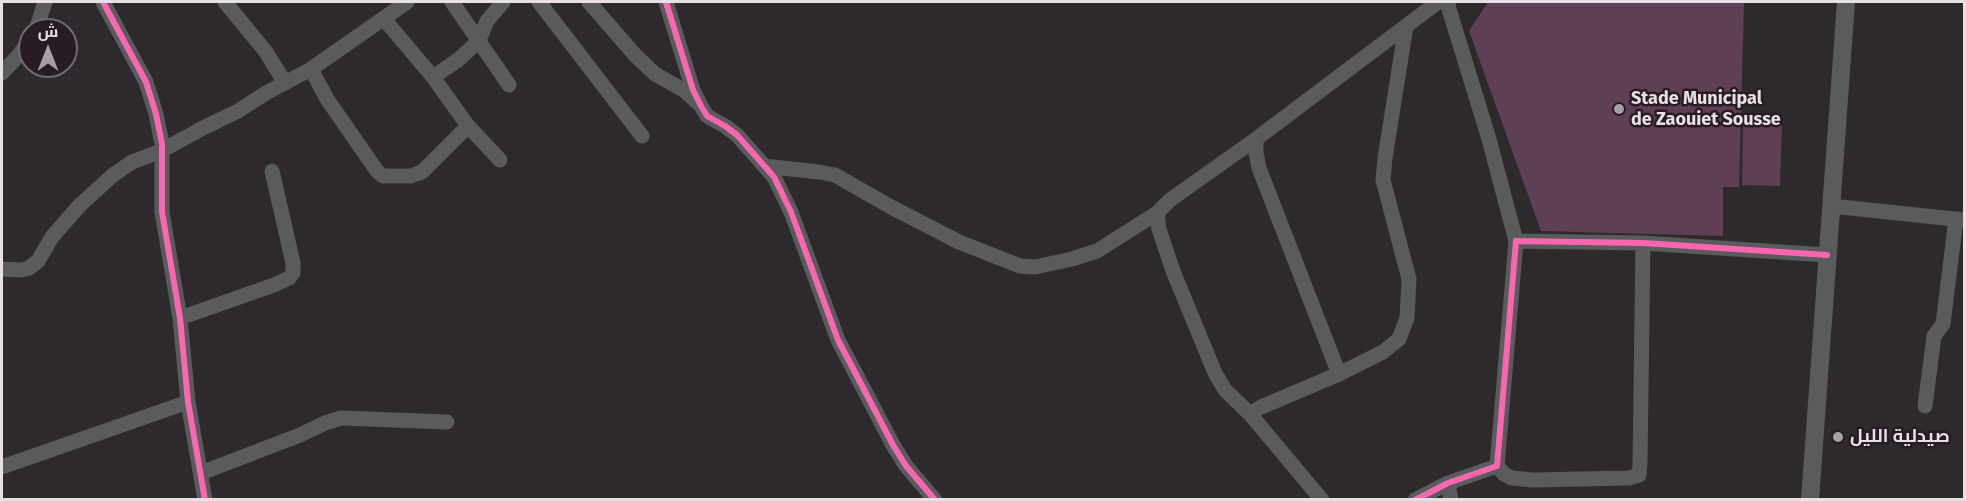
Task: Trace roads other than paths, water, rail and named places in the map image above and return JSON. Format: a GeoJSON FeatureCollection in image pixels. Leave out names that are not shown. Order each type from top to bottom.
{"type":"FeatureCollection","features":[{"type":"Feature","properties":{"kind":"street"},"geometry":{"type":"LineString","coordinates":[[40,18],[45,2]]}},
{"type":"Feature","properties":{"kind":"street"},"geometry":{"type":"LineString","coordinates":[[103,2],[146,82],[156,114],[162,144],[162,212],[180,318],[188,402],[205,500]]}},
{"type":"Feature","properties":{"kind":"street"},"geometry":{"type":"LineString","coordinates":[[225,2],[266,52],[285,83]]}},
{"type":"Feature","properties":{"kind":"street"},"geometry":{"type":"LineString","coordinates":[[2,269],[21,270],[29,268],[38,261],[52,237],[78,206],[113,175],[132,162],[161,151],[238,111],[311,69],[407,2]]}},
{"type":"Feature","properties":{"kind":"street"},"geometry":{"type":"LineString","coordinates":[[452,2],[509,85]]}},
{"type":"Feature","properties":{"kind":"street"},"geometry":{"type":"LineString","coordinates":[[433,76],[458,60],[478,40],[487,21],[503,2]]}},
{"type":"Feature","properties":{"kind":"street"},"geometry":{"type":"LineString","coordinates":[[539,2],[642,136]]}},
{"type":"Feature","properties":{"kind":"street"},"geometry":{"type":"LineString","coordinates":[[590,2],[655,74],[685,91],[700,106]]}},
{"type":"Feature","properties":{"kind":"street"},"geometry":{"type":"LineString","coordinates":[[666,2],[700,106],[706,117],[737,135],[774,177],[791,212],[838,339],[893,445],[906,466],[935,500]]}},
{"type":"Feature","properties":{"kind":"street"},"geometry":{"type":"LineString","coordinates":[[764,166],[835,175],[959,242],[1020,266],[1035,267],[1072,259],[1097,251],[1157,213],[1170,200],[1256,140],[1438,2]]}},
{"type":"Feature","properties":{"kind":"street"},"geometry":{"type":"LineString","coordinates":[[1448,2],[1516,240],[1497,466],[1504,474],[1512,478],[1533,480],[1629,478],[1639,475],[1643,243]]}},
{"type":"Feature","properties":{"kind":"street"},"geometry":{"type":"LineString","coordinates":[[1810,500],[1846,2]]}},
{"type":"Feature","properties":{"kind":"street"},"geometry":{"type":"LineString","coordinates":[[384,19],[433,76],[468,126],[500,160]]}},
{"type":"Feature","properties":{"kind":"street"},"geometry":{"type":"LineString","coordinates":[[1250,414],[1383,352],[1399,339],[1407,318],[1409,279],[1383,180],[1406,26]]}},
{"type":"Feature","properties":{"kind":"street"},"geometry":{"type":"LineString","coordinates":[[2,73],[18,56]]}},
{"type":"Feature","properties":{"kind":"street"},"geometry":{"type":"LineString","coordinates":[[311,69],[327,99],[377,171],[383,176],[411,176],[422,172],[468,126]]}},
{"type":"Feature","properties":{"kind":"street"},"geometry":{"type":"LineString","coordinates":[[1256,140],[1259,168],[1339,374]]}},
{"type":"Feature","properties":{"kind":"street"},"geometry":{"type":"LineString","coordinates":[[180,318],[274,285],[289,278],[293,273],[293,263],[272,171]]}},
{"type":"Feature","properties":{"kind":"street"},"geometry":{"type":"LineString","coordinates":[[1831,206],[1960,220],[1943,324],[1934,336],[1925,406]]}},
{"type":"Feature","properties":{"kind":"street"},"geometry":{"type":"LineString","coordinates":[[1157,213],[1159,229],[1173,271],[1215,373],[1226,390],[1250,414],[1322,500]]}},
{"type":"Feature","properties":{"kind":"street"},"geometry":{"type":"LineString","coordinates":[[1516,240],[1643,243],[1827,255]]}},
{"type":"Feature","properties":{"kind":"street"},"geometry":{"type":"LineString","coordinates":[[2,467],[188,402]]}},
{"type":"Feature","properties":{"kind":"street"},"geometry":{"type":"LineString","coordinates":[[201,473],[341,418],[447,422]]}},
{"type":"Feature","properties":{"kind":"street"},"geometry":{"type":"LineString","coordinates":[[1415,500],[1448,483],[1497,466]]}},
{"type":"Feature","properties":{"kind":"street"},"geometry":{"type":"LineString","coordinates":[[1448,483],[1451,500]]}},
{"type":"Feature","properties":{"kind":"place","name":"Stade Municipal de Zaouiet Sousse"},"geometry":{"type":"Point","coordinates":[1619,109]}},
{"type":"Feature","properties":{"kind":"place","name":"صيدلية الليل"},"geometry":{"type":"Point","coordinates":[1838,437]}}]}
